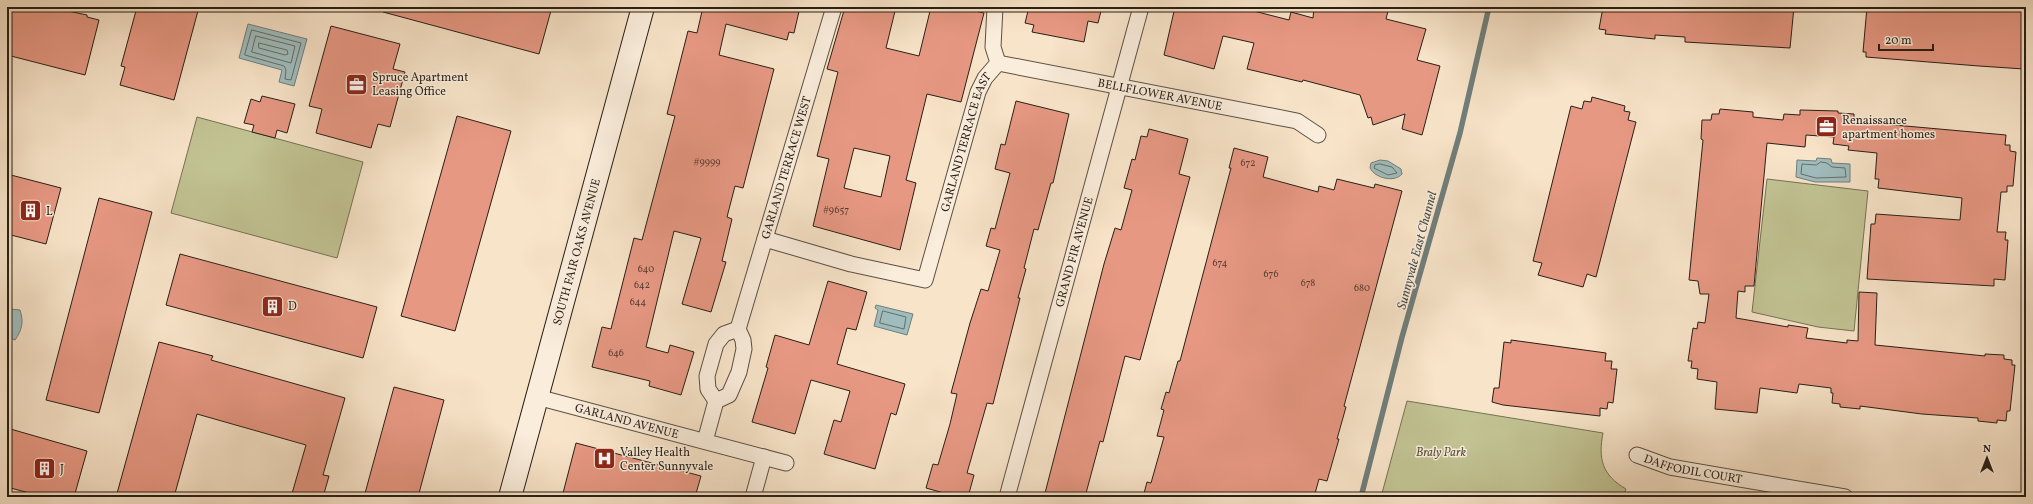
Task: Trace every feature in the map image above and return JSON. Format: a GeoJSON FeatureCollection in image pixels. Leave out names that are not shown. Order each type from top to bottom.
{"type":"FeatureCollection","features":[{"type":"Feature","properties":{"kind":"main road","name":"SOUTH FAIR OAKS AVENUE"},"geometry":{"type":"LineString","coordinates":[[510,497],[643,7]]}},
{"type":"Feature","properties":{"kind":"street","name":"GARLAND TERRACE WEST"},"geometry":{"type":"LineString","coordinates":[[738,329],[834,7]]}},
{"type":"Feature","properties":{"kind":"street","name":"GARLAND TERRACE EAST"},"geometry":{"type":"LineString","coordinates":[[764,239],[851,264],[925,280],[978,92],[985,78],[998,63],[993,47],[995,7]]}},
{"type":"Feature","properties":{"kind":"street","name":"GRAND FIR AVENUE"},"geometry":{"type":"LineString","coordinates":[[1007,497],[1141,7]]}},
{"type":"Feature","properties":{"kind":"street","name":"BELLFLOWER AVENUE"},"geometry":{"type":"LineString","coordinates":[[998,63],[1297,121],[1318,135]]}},
{"type":"Feature","properties":{"kind":"street"},"geometry":{"type":"LineString","coordinates":[[705,441],[716,401],[729,394],[739,372],[744,350],[743,340],[738,329],[724,334],[716,344],[708,376],[708,389],[716,401]]}},
{"type":"Feature","properties":{"kind":"street","name":"GARLAND AVENUE"},"geometry":{"type":"LineString","coordinates":[[537,397],[786,463]]}},
{"type":"Feature","properties":{"kind":"street","name":"DAFFODIL COURT"},"geometry":{"type":"LineString","coordinates":[[1637,455],[1670,467],[1845,497]]}},
{"type":"Feature","properties":{"kind":"street"},"geometry":{"type":"LineString","coordinates":[[753,497],[764,457]]}},
{"type":"Feature","properties":{"kind":"green space"},"geometry":{"type":"Polygon","coordinates":[[[197,117],[363,162],[337,258],[171,213],[197,117]]]}},
{"type":"Feature","properties":{"kind":"green space"},"geometry":{"type":"Polygon","coordinates":[[[1767,179],[1868,191],[1854,331],[1818,327],[1752,312],[1767,179]]]}},
{"type":"Feature","properties":{"kind":"green space","name":"Braly Park"},"geometry":{"type":"Polygon","coordinates":[[[1407,401],[1603,433],[1601,451],[1604,466],[1612,478],[1626,489],[1623,497],[1381,497],[1407,401]]]}},
{"type":"Feature","properties":{"kind":"water"},"geometry":{"type":"Polygon","coordinates":[[[248,24],[307,39],[294,86],[279,82],[282,70],[239,58],[248,24]]]}},
{"type":"Feature","properties":{"kind":"water"},"geometry":{"type":"Polygon","coordinates":[[[1817,158],[1831,159],[1832,163],[1850,164],[1850,182],[1815,182],[1796,177],[1797,160],[1816,161],[1817,158]]]}},
{"type":"Feature","properties":{"kind":"water"},"geometry":{"type":"Polygon","coordinates":[[[1380,160],[1388,161],[1401,169],[1402,174],[1399,177],[1390,179],[1380,177],[1370,168],[1371,163],[1380,160]]]}},
{"type":"Feature","properties":{"kind":"water"},"geometry":{"type":"Polygon","coordinates":[[[876,305],[913,314],[907,335],[874,326],[878,310],[875,308],[876,305]]]}},
{"type":"Feature","properties":{"kind":"water"},"geometry":{"type":"Polygon","coordinates":[[[10,309],[20,310],[22,318],[21,329],[15,340],[7,337],[7,314],[10,309]]]}},
{"type":"Feature","properties":{"kind":"building"},"geometry":{"type":"Polygon","coordinates":[[[7,7],[49,7],[87,15],[87,17],[99,20],[85,75],[7,55],[7,7]]]}},
{"type":"Feature","properties":{"kind":"building"},"geometry":{"type":"Polygon","coordinates":[[[137,7],[199,7],[174,100],[120,85],[125,67],[121,66],[137,7]]]}},
{"type":"Feature","properties":{"kind":"building"},"geometry":{"type":"Polygon","coordinates":[[[384,7],[552,7],[539,54],[383,12],[384,7]]]}},
{"type":"Feature","properties":{"kind":"building"},"geometry":{"type":"Polygon","coordinates":[[[703,7],[800,7],[794,33],[789,32],[787,40],[726,24],[719,55],[774,69],[743,188],[735,186],[727,217],[732,219],[722,261],[726,262],[711,312],[682,304],[701,238],[674,231],[646,347],[668,353],[670,345],[694,352],[681,395],[649,386],[650,381],[592,367],[602,327],[611,329],[634,238],[642,240],[675,116],[667,114],[688,31],[697,33],[703,7]]]}},
{"type":"Feature","properties":{"kind":"building"},"geometry":{"type":"Polygon","coordinates":[[[845,7],[896,7],[886,48],[919,56],[931,7],[959,7],[984,13],[961,102],[927,94],[906,180],[916,183],[900,250],[813,226],[829,159],[817,156],[838,72],[827,69],[845,7]],[[854,148],[844,188],[881,197],[890,156],[854,148]]]}},
{"type":"Feature","properties":{"kind":"building"},"geometry":{"type":"Polygon","coordinates":[[[1029,7],[1102,7],[1098,23],[1088,21],[1084,42],[1032,32],[1034,25],[1025,23],[1029,7]]]}},
{"type":"Feature","properties":{"kind":"building"},"geometry":{"type":"Polygon","coordinates":[[[1175,7],[1238,7],[1289,20],[1291,12],[1313,18],[1314,7],[1389,7],[1386,19],[1426,29],[1417,60],[1440,66],[1422,135],[1402,129],[1405,114],[1373,125],[1371,117],[1368,118],[1360,95],[1303,80],[1302,82],[1247,69],[1254,43],[1223,36],[1214,69],[1164,55],[1175,7]]]}},
{"type":"Feature","properties":{"kind":"building"},"geometry":{"type":"Polygon","coordinates":[[[1603,7],[1794,7],[1790,48],[1685,42],[1685,37],[1655,35],[1655,39],[1605,34],[1606,30],[1599,29],[1603,7]]]}},
{"type":"Feature","properties":{"kind":"building"},"geometry":{"type":"Polygon","coordinates":[[[1867,7],[2026,7],[2026,67],[2024,67],[2024,69],[1866,57],[1866,52],[1863,52],[1867,7]]]}},
{"type":"Feature","properties":{"kind":"building"},"geometry":{"type":"Polygon","coordinates":[[[331,26],[400,44],[393,69],[405,72],[390,127],[378,124],[371,148],[316,133],[322,109],[309,106],[331,26]]]}},
{"type":"Feature","properties":{"kind":"building"},"geometry":{"type":"Polygon","coordinates":[[[262,96],[295,104],[287,133],[277,130],[275,138],[252,132],[254,125],[244,123],[251,99],[260,102],[262,96]]]}},
{"type":"Feature","properties":{"kind":"building"},"geometry":{"type":"Polygon","coordinates":[[[1592,97],[1625,106],[1624,111],[1630,112],[1628,120],[1636,122],[1596,277],[1587,274],[1583,287],[1538,275],[1542,263],[1533,261],[1571,106],[1582,109],[1584,101],[1591,102],[1592,97]]]}},
{"type":"Feature","properties":{"kind":"building"},"geometry":{"type":"Polygon","coordinates":[[[1016,101],[1069,114],[1053,183],[1051,183],[1038,230],[1034,229],[1024,268],[1026,269],[1018,298],[1020,298],[993,404],[987,403],[967,473],[974,475],[968,497],[958,497],[926,488],[933,464],[938,465],[950,424],[957,394],[951,393],[970,323],[981,289],[988,291],[1000,250],[986,246],[991,228],[995,229],[1010,173],[995,169],[1001,144],[1005,145],[1016,101]]]}},
{"type":"Feature","properties":{"kind":"building"},"geometry":{"type":"Polygon","coordinates":[[[1720,109],[1753,112],[1753,117],[1783,120],[1784,114],[1800,115],[1800,110],[1838,111],[1838,113],[1854,114],[1854,120],[1872,123],[2006,135],[2005,145],[2010,145],[2010,151],[2016,152],[2013,186],[2007,186],[2007,192],[2001,192],[1997,232],[2006,232],[2005,240],[2008,240],[2005,280],[1994,279],[1994,286],[1867,279],[1871,224],[1875,224],[1876,214],[1960,220],[1962,198],[1878,188],[1879,179],[1875,179],[1877,153],[1848,150],[1849,146],[1833,144],[1834,137],[1806,135],[1805,147],[1767,143],[1754,286],[1745,286],[1745,292],[1738,291],[1736,318],[1788,327],[1788,325],[1808,328],[1806,338],[1847,343],[1847,340],[1858,341],[1859,292],[1877,293],[1875,345],[1985,356],[1985,354],[2004,355],[2004,359],[2012,360],[2012,365],[2015,365],[2010,411],[2007,411],[2006,421],[1997,420],[1997,423],[1978,421],[1978,418],[1922,414],[1860,406],[1860,409],[1840,407],[1840,404],[1832,403],[1833,393],[1831,393],[1831,388],[1799,384],[1797,393],[1760,388],[1757,413],[1715,409],[1717,382],[1697,379],[1698,369],[1691,368],[1692,361],[1688,361],[1693,328],[1697,329],[1698,322],[1705,323],[1709,294],[1700,294],[1698,281],[1689,280],[1703,140],[1701,139],[1702,120],[1711,120],[1712,114],[1719,114],[1720,109]]]}},
{"type":"Feature","properties":{"kind":"building"},"geometry":{"type":"Polygon","coordinates":[[[457,116],[511,131],[455,331],[401,316],[457,116]]]}},
{"type":"Feature","properties":{"kind":"building"},"geometry":{"type":"Polygon","coordinates":[[[1149,129],[1188,139],[1179,174],[1190,177],[1140,360],[1125,356],[1103,442],[1100,441],[1085,497],[1044,497],[1104,264],[1115,228],[1121,230],[1132,190],[1124,188],[1132,159],[1135,160],[1141,136],[1147,137],[1149,129]]]}},
{"type":"Feature","properties":{"kind":"building"},"geometry":{"type":"Polygon","coordinates":[[[1234,148],[1268,157],[1263,177],[1318,192],[1319,186],[1334,190],[1337,179],[1374,188],[1375,184],[1402,191],[1344,406],[1346,407],[1337,439],[1339,439],[1327,481],[1319,479],[1314,497],[1143,497],[1147,482],[1151,483],[1164,437],[1157,436],[1164,410],[1161,409],[1166,392],[1169,393],[1178,361],[1180,361],[1231,168],[1229,168],[1234,148]]]}},
{"type":"Feature","properties":{"kind":"building","name":"L"},"geometry":{"type":"Polygon","coordinates":[[[7,174],[61,188],[46,244],[7,234],[7,174]]]}},
{"type":"Feature","properties":{"kind":"building"},"geometry":{"type":"Polygon","coordinates":[[[99,198],[152,212],[99,413],[46,400],[99,198]]]}},
{"type":"Feature","properties":{"kind":"building","name":"D"},"geometry":{"type":"Polygon","coordinates":[[[180,254],[377,307],[363,358],[166,305],[180,254]]]}},
{"type":"Feature","properties":{"kind":"building"},"geometry":{"type":"Polygon","coordinates":[[[828,281],[867,292],[856,330],[847,328],[837,364],[905,384],[896,415],[891,413],[875,469],[824,454],[834,420],[841,422],[850,391],[811,380],[795,434],[752,422],[768,368],[766,367],[775,335],[809,345],[828,281]]]}},
{"type":"Feature","properties":{"kind":"building"},"geometry":{"type":"Polygon","coordinates":[[[1511,340],[1606,353],[1605,361],[1612,361],[1611,369],[1617,369],[1613,403],[1608,402],[1607,409],[1600,408],[1600,416],[1503,405],[1492,402],[1494,388],[1499,388],[1504,342],[1511,343],[1511,340]]]}},
{"type":"Feature","properties":{"kind":"building"},"geometry":{"type":"Polygon","coordinates":[[[159,342],[213,356],[211,360],[345,398],[323,475],[329,476],[323,497],[291,497],[306,445],[197,414],[174,497],[116,497],[159,342]]]}},
{"type":"Feature","properties":{"kind":"building"},"geometry":{"type":"Polygon","coordinates":[[[394,387],[444,400],[418,497],[364,497],[394,387]]]}},
{"type":"Feature","properties":{"kind":"building","name":"J"},"geometry":{"type":"Polygon","coordinates":[[[7,428],[87,451],[74,497],[44,497],[7,487],[7,428]]]}},
{"type":"Feature","properties":{"kind":"building","name":"Valley Health Center Sunnyvale"},"geometry":{"type":"Polygon","coordinates":[[[576,443],[701,476],[695,497],[562,497],[576,443]]]}},
{"type":"Feature","properties":{"kind":"waterway","name":"Sunnyvale East Channel"},"geometry":{"type":"LineString","coordinates":[[1361,497],[1402,337],[1460,133],[1489,7]]}},
{"type":"Feature","properties":{"kind":"place","name":"Spruce Apartment Leasing Office"},"geometry":{"type":"Point","coordinates":[357,84]}},
{"type":"Feature","properties":{"kind":"place","name":"Renaissance apartment homes"},"geometry":{"type":"Point","coordinates":[1827,127]}},
{"type":"Feature","properties":{"kind":"place","name":"L"},"geometry":{"type":"Point","coordinates":[31,211]}},
{"type":"Feature","properties":{"kind":"place","name":"D"},"geometry":{"type":"Point","coordinates":[272,306]}},
{"type":"Feature","properties":{"kind":"place","name":"Valley Health Center Sunnyvale"},"geometry":{"type":"Point","coordinates":[605,459]}},
{"type":"Feature","properties":{"kind":"place","name":"J"},"geometry":{"type":"Point","coordinates":[45,469]}}]}
